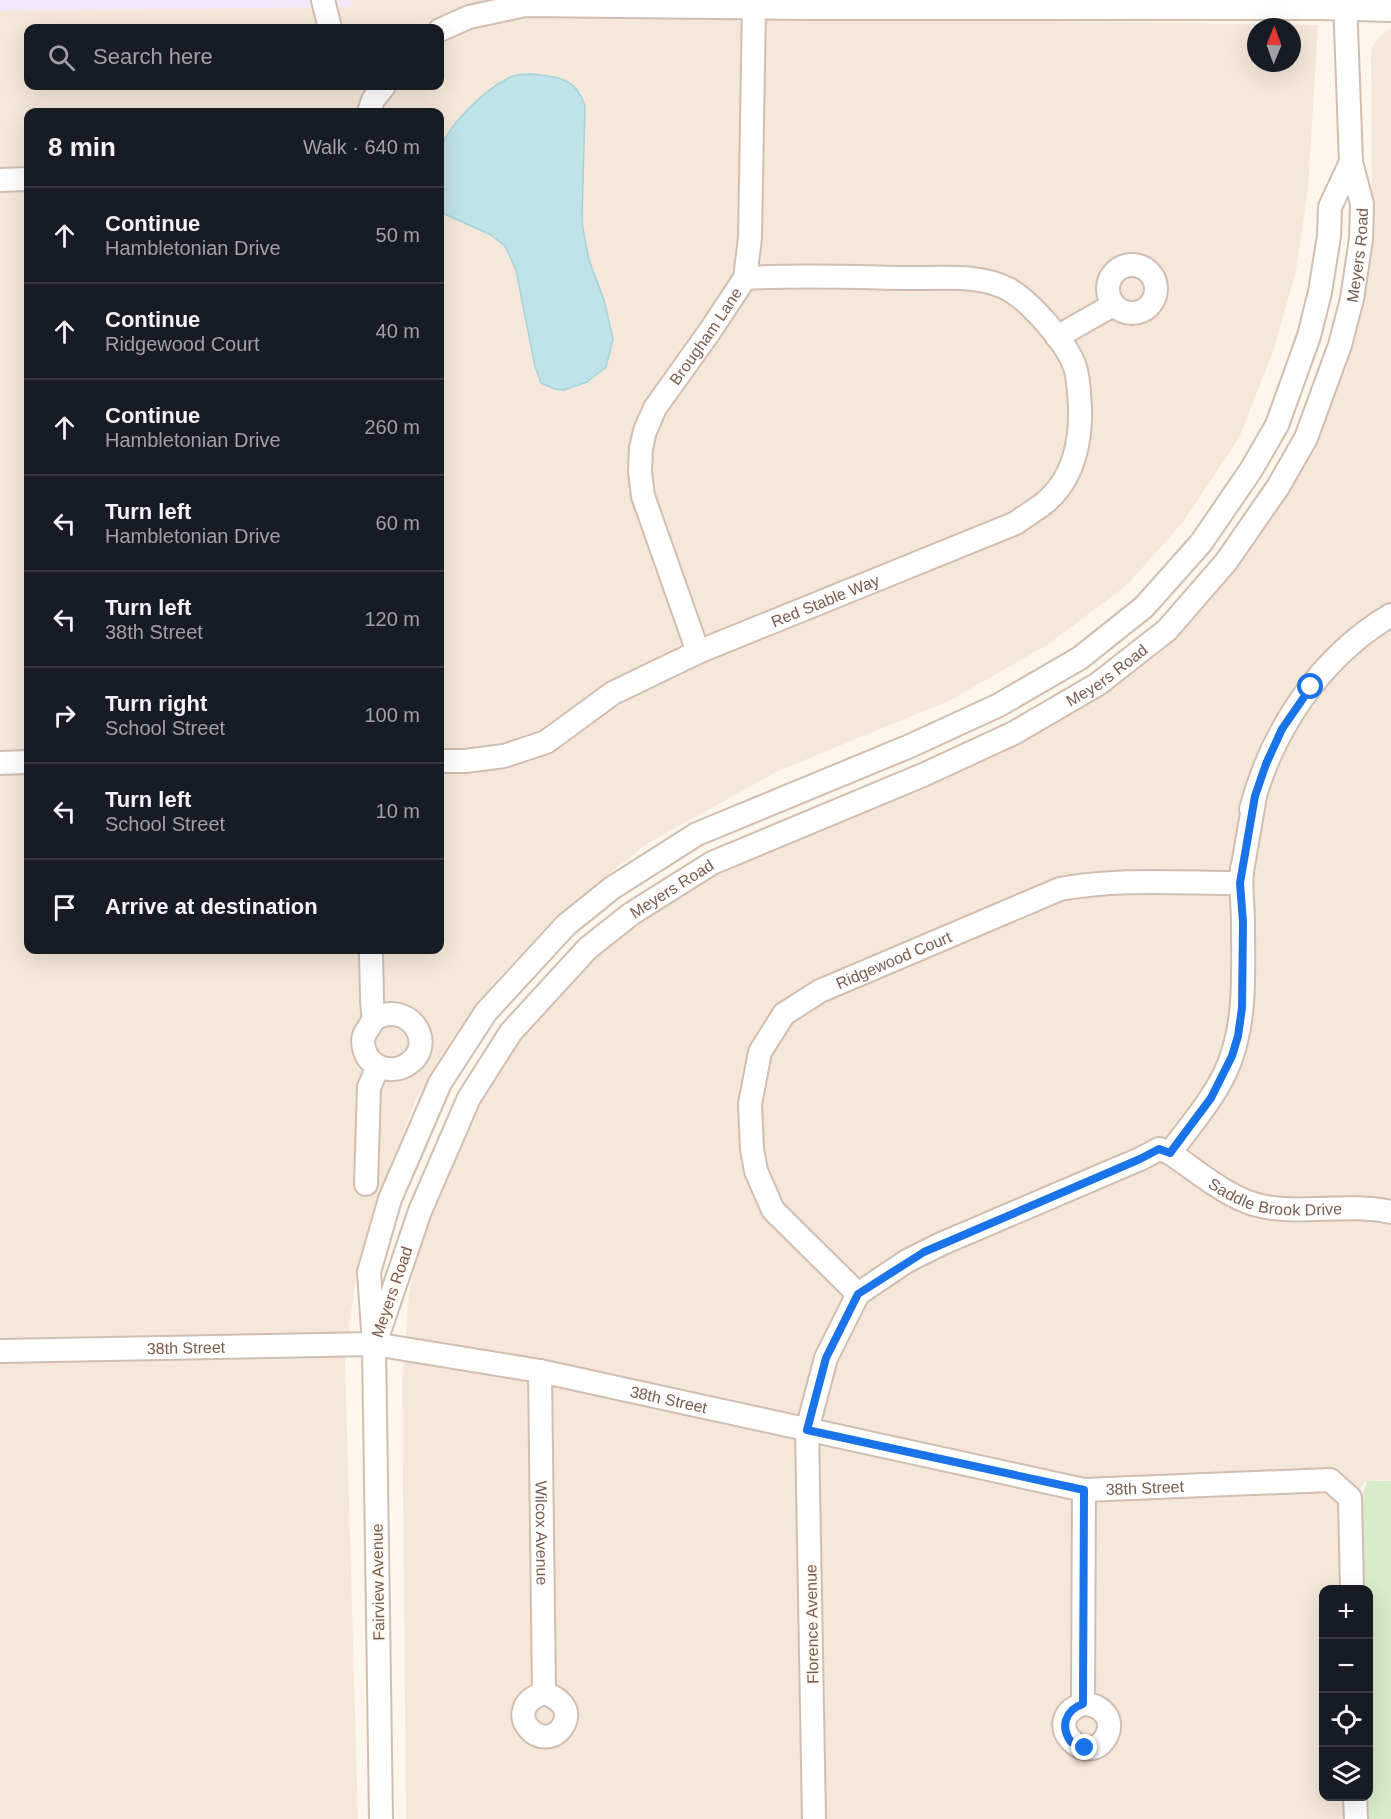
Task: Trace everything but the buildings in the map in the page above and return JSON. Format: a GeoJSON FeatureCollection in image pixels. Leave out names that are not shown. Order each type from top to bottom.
{"type":"FeatureCollection","features":[{"type":"Feature","properties":{"kind":"street"},"geometry":{"type":"LineString","coordinates":[[323,0],[329,24]]}},
{"type":"Feature","properties":{"kind":"street"},"geometry":{"type":"LineString","coordinates":[[444,28],[469,17],[525,5],[754,7],[1345,4],[1391,10]]}},
{"type":"Feature","properties":{"kind":"street","name":"Meyers Road"},"geometry":{"type":"LineString","coordinates":[[374,1344],[420,1211],[469,1098],[511,1032],[588,948],[631,914],[712,862],[974,752],[1014,733],[1098,684],[1167,630],[1226,562],[1278,487],[1306,438],[1340,345],[1352,298],[1361,239],[1362,204],[1352,162],[1345,4]]}},
{"type":"Feature","properties":{"kind":"street","name":"Brougham Lane"},"geometry":{"type":"LineString","coordinates":[[698,652],[643,496],[640,472],[641,448],[645,431],[655,408],[746,278],[750,238],[754,7]]}},
{"type":"Feature","properties":{"kind":"street","name":"Meyers Road"},"geometry":{"type":"LineString","coordinates":[[374,1344],[369,1272],[390,1199],[440,1083],[486,1012],[566,925],[612,888],[698,834],[930,737],[999,705],[1080,658],[1144,607],[1201,543],[1251,470],[1277,425],[1309,336],[1320,292],[1329,236],[1330,207],[1352,162]]}},
{"type":"Feature","properties":{"kind":"street"},"geometry":{"type":"LineString","coordinates":[[0,180],[24,179]]}},
{"type":"Feature","properties":{"kind":"street","name":"Red Stable Way"},"geometry":{"type":"LineString","coordinates":[[444,761],[504,756],[546,741],[613,693],[698,652],[1016,523],[1050,499],[1068,474],[1081,431],[1075,366],[1057,337],[1025,301],[1007,289],[975,280],[786,276],[746,278]]}},
{"type":"Feature","properties":{"kind":"street"},"geometry":{"type":"LineString","coordinates":[[1057,337],[1113,305]]}},
{"type":"Feature","properties":{"kind":"street"},"geometry":{"type":"LineString","coordinates":[[858,1294],[907,1262],[941,1244],[1159,1149],[1170,1153],[1216,1090],[1230,1062],[1238,1036],[1242,1008],[1243,922],[1240,883],[1255,796],[1266,764],[1282,729],[1311,687],[1343,650],[1391,615]]}},
{"type":"Feature","properties":{"kind":"street"},"geometry":{"type":"LineString","coordinates":[[0,763],[24,762]]}},
{"type":"Feature","properties":{"kind":"street","name":"Ridgewood Court"},"geometry":{"type":"LineString","coordinates":[[858,1294],[773,1210],[756,1171],[750,1118],[754,1079],[760,1052],[784,1014],[820,991],[1060,889],[1085,884],[1109,883],[1240,883]]}},
{"type":"Feature","properties":{"kind":"street"},"geometry":{"type":"LineString","coordinates":[[371,954],[373,1020]]}},
{"type":"Feature","properties":{"kind":"street"},"geometry":{"type":"LineString","coordinates":[[386,1014],[400,1014],[413,1022],[420,1040],[416,1056],[405,1066],[388,1070],[372,1062],[364,1048],[365,1031],[373,1020],[386,1014]]}},
{"type":"Feature","properties":{"kind":"street"},"geometry":{"type":"LineString","coordinates":[[366,1184],[369,1087],[378,1067]]}},
{"type":"Feature","properties":{"kind":"street","name":"Saddle Brook Drive"},"geometry":{"type":"LineString","coordinates":[[1170,1153],[1235,1196],[1260,1206],[1375,1208],[1391,1212]]}},
{"type":"Feature","properties":{"kind":"street","name":"Florence Avenue"},"geometry":{"type":"LineString","coordinates":[[814,1819],[807,1430],[826,1358],[858,1294]]}},
{"type":"Feature","properties":{"kind":"street","name":"38th Street"},"geometry":{"type":"LineString","coordinates":[[0,1351],[374,1344],[540,1371],[1084,1490],[1330,1480],[1350,1498],[1352,1585]]}},
{"type":"Feature","properties":{"kind":"street","name":"Fairview Avenue"},"geometry":{"type":"LineString","coordinates":[[374,1344],[381,1819]]}},
{"type":"Feature","properties":{"kind":"street","name":"Wilcox Avenue"},"geometry":{"type":"LineString","coordinates":[[540,1371],[544,1693]]}},
{"type":"Feature","properties":{"kind":"street"},"geometry":{"type":"LineString","coordinates":[[1083,1704],[1084,1490]]}},
{"type":"Feature","properties":{"kind":"street"},"geometry":{"type":"LineString","coordinates":[[1355,1801],[1356,1819]]}},
{"type":"Feature","properties":{"kind":"shaded area"},"geometry":{"type":"Polygon","coordinates":[[[0,0],[351,0],[351,7],[0,11],[0,0]]]}},
{"type":"Feature","properties":{"kind":"shaded area"},"geometry":{"type":"Polygon","coordinates":[[[342,0],[1319,0],[462,8],[428,24],[24,24],[24,90],[444,90],[444,39],[471,26],[519,15],[1247,24],[1247,72],[1301,72],[1301,25],[1318,25],[1308,188],[1296,271],[1273,352],[1239,438],[1183,522],[1127,585],[1047,645],[951,700],[778,771],[647,844],[557,915],[493,984],[416,1098],[372,1214],[354,1290],[345,1360],[358,1819],[0,1819],[0,11],[342,7],[342,0]]]}},
{"type":"Feature","properties":{"kind":"shaded area"},"geometry":{"type":"Polygon","coordinates":[[[1391,29],[1391,1480],[1367,1481],[1344,1504],[1345,1585],[1319,1585],[1319,1801],[1348,1801],[1348,1819],[406,1819],[402,1378],[409,1296],[418,1250],[455,1142],[508,1051],[554,994],[624,928],[703,875],[1019,741],[1055,722],[1097,696],[1227,577],[1260,534],[1279,504],[1323,419],[1344,368],[1354,330],[1372,200],[1371,57],[1372,47],[1380,36],[1391,29]]]}},
{"type":"Feature","properties":{"kind":"green space"},"geometry":{"type":"Polygon","coordinates":[[[1367,1481],[1391,1481],[1391,1819],[1368,1819],[1368,1801],[1373,1801],[1373,1585],[1363,1585],[1361,1501],[1367,1481]]]}},
{"type":"Feature","properties":{"kind":"water"},"geometry":{"type":"Polygon","coordinates":[[[519,74],[550,76],[565,80],[577,89],[585,106],[582,223],[589,260],[604,300],[613,339],[606,367],[587,382],[564,390],[541,383],[535,366],[516,270],[505,246],[491,235],[444,214],[444,141],[446,137],[461,116],[481,97],[503,81],[519,74]]]}},
{"type":"Feature","properties":{"kind":"route"},"geometry":{"type":"LineString","coordinates":[[1085,1748],[1071,1742],[1065,1732],[1066,1717],[1071,1710],[1083,1704],[1084,1490],[807,1430],[826,1358],[858,1294],[907,1262],[941,1244],[1159,1149],[1170,1153],[1211,1098],[1225,1074],[1238,1036],[1242,1008],[1243,922],[1240,883],[1258,783],[1282,729],[1311,687]]}}]}
